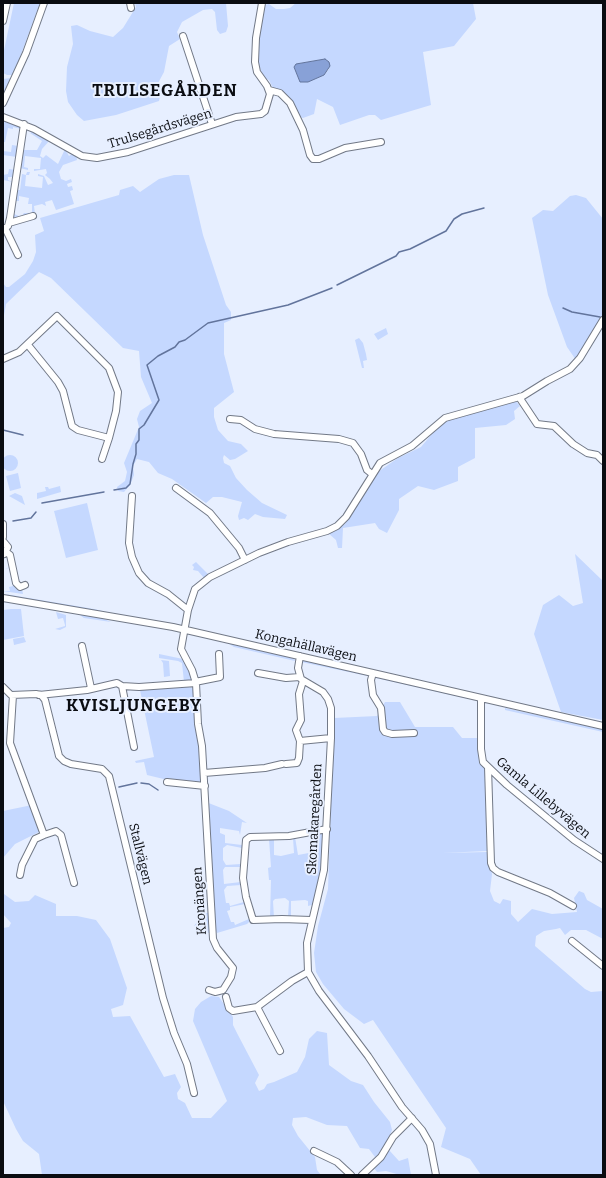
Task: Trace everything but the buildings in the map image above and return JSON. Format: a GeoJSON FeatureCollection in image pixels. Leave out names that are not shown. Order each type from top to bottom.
{"type":"FeatureCollection","features":[{"type":"Feature","properties":{"kind":"street"},"geometry":{"type":"LineString","coordinates":[[3,22],[7,3]]}},
{"type":"Feature","properties":{"kind":"street"},"geometry":{"type":"LineString","coordinates":[[3,103],[29,46],[44,3]]}},
{"type":"Feature","properties":{"kind":"street"},"geometry":{"type":"LineString","coordinates":[[262,3],[256,38],[254,62],[257,72],[269,90],[280,93],[290,103],[303,130],[310,155],[313,159],[319,159],[345,148],[381,142]]}},
{"type":"Feature","properties":{"kind":"street"},"geometry":{"type":"LineString","coordinates":[[183,36],[212,124]]}},
{"type":"Feature","properties":{"kind":"street","name":"Trulsegårdsvägen"},"geometry":{"type":"LineString","coordinates":[[3,117],[24,124],[82,156],[97,158],[128,152],[236,116],[261,114],[268,103],[269,90]]}},
{"type":"Feature","properties":{"kind":"street"},"geometry":{"type":"LineString","coordinates":[[18,254],[6,227],[24,124]]}},
{"type":"Feature","properties":{"kind":"street"},"geometry":{"type":"LineString","coordinates":[[6,227],[33,216]]}},
{"type":"Feature","properties":{"kind":"street"},"geometry":{"type":"LineString","coordinates":[[3,359],[19,352],[57,316],[109,368],[118,392],[116,411],[102,458]]}},
{"type":"Feature","properties":{"kind":"street","name":"Kronängen"},"geometry":{"type":"LineString","coordinates":[[209,990],[215,992],[223,990],[231,977],[233,968],[217,948],[213,939],[205,786],[202,746],[198,724],[196,683],[192,670],[181,649],[183,629],[193,594],[200,584],[210,577],[245,560],[273,547],[327,531],[337,526],[346,517],[380,463],[412,446],[445,418],[519,397],[573,366],[603,320]]}},
{"type":"Feature","properties":{"kind":"street"},"geometry":{"type":"LineString","coordinates":[[28,344],[58,382],[63,391],[72,426],[78,430],[109,438]]}},
{"type":"Feature","properties":{"kind":"street"},"geometry":{"type":"LineString","coordinates":[[519,397],[537,424],[554,426],[573,444],[587,453],[598,455],[603,461]]}},
{"type":"Feature","properties":{"kind":"street"},"geometry":{"type":"LineString","coordinates":[[230,419],[241,420],[256,429],[274,434],[339,439],[353,443],[361,454],[367,470],[372,474]]}},
{"type":"Feature","properties":{"kind":"street"},"geometry":{"type":"LineString","coordinates":[[176,488],[210,513],[239,548],[245,560]]}},
{"type":"Feature","properties":{"kind":"street"},"geometry":{"type":"LineString","coordinates":[[132,496],[129,544],[132,557],[139,573],[148,583],[168,594],[188,610]]}},
{"type":"Feature","properties":{"kind":"street"},"geometry":{"type":"LineString","coordinates":[[3,524],[3,537]]}},
{"type":"Feature","properties":{"kind":"street"},"geometry":{"type":"LineString","coordinates":[[3,541],[7,545],[4,554],[10,555],[16,583],[20,587],[25,585]]}},
{"type":"Feature","properties":{"kind":"street","name":"Kongahällavägen"},"geometry":{"type":"LineString","coordinates":[[3,598],[183,629],[603,726]]}},
{"type":"Feature","properties":{"kind":"street"},"geometry":{"type":"LineString","coordinates":[[82,646],[91,688]]}},
{"type":"Feature","properties":{"kind":"street"},"geometry":{"type":"LineString","coordinates":[[3,687],[8,694],[13,696],[87,690],[117,683],[122,686],[139,688],[196,683],[220,677],[219,654]]}},
{"type":"Feature","properties":{"kind":"street","name":"Skomakaregården"},"geometry":{"type":"LineString","coordinates":[[204,773],[295,764],[298,761],[300,741],[296,730],[301,720],[299,694],[301,679],[298,668],[300,656]]}},
{"type":"Feature","properties":{"kind":"street"},"geometry":{"type":"LineString","coordinates":[[258,673],[301,679]]}},
{"type":"Feature","properties":{"kind":"street"},"geometry":{"type":"LineString","coordinates":[[373,673],[372,690],[374,700],[381,708],[383,729],[385,732],[392,734],[414,733]]}},
{"type":"Feature","properties":{"kind":"street","name":"Skomakaregården"},"geometry":{"type":"LineString","coordinates":[[301,679],[323,692],[328,699],[331,708],[327,829],[322,883],[311,920],[307,943],[308,972]]}},
{"type":"Feature","properties":{"kind":"street"},"geometry":{"type":"LineString","coordinates":[[122,686],[134,747]]}},
{"type":"Feature","properties":{"kind":"street","name":"Stallvägen"},"geometry":{"type":"LineString","coordinates":[[39,695],[44,700],[57,752],[62,760],[71,764],[98,768],[105,771],[109,776],[163,998],[174,1033],[187,1064],[194,1093]]}},
{"type":"Feature","properties":{"kind":"street"},"geometry":{"type":"LineString","coordinates":[[13,696],[10,740],[44,835]]}},
{"type":"Feature","properties":{"kind":"street","name":"Gamla Lillebyvägen"},"geometry":{"type":"LineString","coordinates":[[481,698],[482,758],[488,767],[574,840],[603,859]]}},
{"type":"Feature","properties":{"kind":"street"},"geometry":{"type":"LineString","coordinates":[[300,741],[331,738]]}},
{"type":"Feature","properties":{"kind":"street"},"geometry":{"type":"LineString","coordinates":[[488,767],[491,863],[493,868],[498,872],[550,893],[572,906]]}},
{"type":"Feature","properties":{"kind":"street"},"geometry":{"type":"LineString","coordinates":[[167,782],[205,786]]}},
{"type":"Feature","properties":{"kind":"street"},"geometry":{"type":"LineString","coordinates":[[311,920],[253,920],[246,897],[243,878],[246,840],[250,837],[289,836],[327,829]]}},
{"type":"Feature","properties":{"kind":"street"},"geometry":{"type":"LineString","coordinates":[[20,875],[22,865],[35,839],[56,831],[61,835],[74,883]]}},
{"type":"Feature","properties":{"kind":"street"},"geometry":{"type":"LineString","coordinates":[[572,941],[603,966]]}},
{"type":"Feature","properties":{"kind":"street"},"geometry":{"type":"LineString","coordinates":[[226,997],[229,1008],[232,1011],[257,1007],[292,980],[308,972],[320,991],[368,1056],[402,1107],[428,1140],[436,1175]]}},
{"type":"Feature","properties":{"kind":"street"},"geometry":{"type":"LineString","coordinates":[[257,1007],[280,1051]]}},
{"type":"Feature","properties":{"kind":"street"},"geometry":{"type":"LineString","coordinates":[[362,1175],[381,1157],[393,1138],[412,1118]]}},
{"type":"Feature","properties":{"kind":"street"},"geometry":{"type":"LineString","coordinates":[[314,1151],[336,1162],[351,1175]]}},
{"type":"Feature","properties":{"kind":"shaded area"},"geometry":{"type":"Polygon","coordinates":[[[14,3],[40,3],[16,68],[12,75],[7,75],[3,73],[3,55],[14,3]]]}},
{"type":"Feature","properties":{"kind":"shaded area"},"geometry":{"type":"Polygon","coordinates":[[[135,3],[226,3],[228,26],[226,32],[220,34],[217,30],[215,12],[212,9],[203,10],[182,22],[177,32],[180,39],[169,46],[164,72],[157,85],[161,92],[159,101],[116,115],[84,121],[77,115],[68,102],[66,91],[67,67],[73,44],[71,26],[77,25],[90,31],[113,37],[123,28],[136,7],[135,3]]]}},
{"type":"Feature","properties":{"kind":"shaded area"},"geometry":{"type":"Polygon","coordinates":[[[296,3],[473,3],[476,19],[454,46],[423,52],[431,105],[381,120],[375,115],[369,115],[340,125],[333,107],[317,99],[314,114],[303,118],[300,117],[285,94],[273,88],[269,80],[264,78],[259,66],[257,47],[263,5],[269,4],[276,9],[290,8],[296,3]],[[324,59],[301,63],[294,67],[300,82],[308,82],[324,75],[329,69],[324,59]]]}},
{"type":"Feature","properties":{"kind":"shaded area"},"geometry":{"type":"Polygon","coordinates":[[[325,59],[329,62],[330,66],[324,75],[308,82],[300,82],[294,67],[296,64],[325,59]]]}},
{"type":"Feature","properties":{"kind":"shaded area"},"geometry":{"type":"Polygon","coordinates":[[[11,78],[4,93],[3,95],[3,79],[11,78]]]}},
{"type":"Feature","properties":{"kind":"shaded area"},"geometry":{"type":"Polygon","coordinates":[[[5,121],[17,124],[21,127],[21,129],[13,127],[13,129],[8,128],[5,142],[3,142],[3,125],[5,121]]]}},
{"type":"Feature","properties":{"kind":"shaded area"},"geometry":{"type":"Polygon","coordinates":[[[33,131],[50,140],[42,149],[40,156],[43,158],[46,155],[58,164],[65,149],[69,156],[73,153],[76,155],[77,160],[63,165],[59,172],[61,179],[66,181],[71,179],[72,182],[67,184],[68,187],[72,186],[73,190],[70,191],[74,204],[56,210],[52,200],[45,202],[46,206],[42,204],[34,206],[35,214],[12,221],[12,213],[21,217],[24,213],[32,213],[32,204],[28,204],[29,198],[19,196],[19,201],[14,201],[16,190],[20,190],[22,174],[26,175],[25,186],[42,188],[43,177],[38,176],[38,174],[44,176],[48,185],[53,183],[45,175],[47,173],[46,169],[34,171],[34,169],[40,169],[41,158],[25,156],[24,167],[28,168],[28,170],[20,168],[21,150],[37,150],[42,141],[30,133],[33,131]]]}},
{"type":"Feature","properties":{"kind":"shaded area"},"geometry":{"type":"Polygon","coordinates":[[[12,145],[18,146],[17,157],[3,155],[3,151],[11,152],[12,145]]]}},
{"type":"Feature","properties":{"kind":"shaded area"},"geometry":{"type":"Polygon","coordinates":[[[9,169],[15,170],[14,177],[8,177],[8,180],[13,182],[3,180],[3,175],[8,174],[9,169]]]}},
{"type":"Feature","properties":{"kind":"shaded area"},"geometry":{"type":"Polygon","coordinates":[[[174,175],[189,175],[203,235],[226,305],[231,312],[231,320],[224,323],[224,354],[234,392],[214,408],[214,417],[218,430],[228,441],[241,444],[248,451],[235,459],[230,460],[224,455],[224,463],[230,466],[236,478],[247,490],[262,503],[287,515],[285,519],[263,517],[255,514],[248,520],[244,518],[239,520],[238,516],[242,502],[222,497],[213,497],[206,503],[172,479],[158,473],[149,462],[137,459],[133,466],[134,475],[130,485],[124,492],[118,491],[117,487],[125,481],[127,472],[124,463],[139,427],[137,419],[140,411],[152,403],[141,377],[139,351],[123,348],[51,278],[39,272],[6,304],[3,321],[3,283],[6,287],[9,287],[25,274],[33,261],[36,252],[35,235],[44,231],[40,218],[119,195],[120,190],[133,186],[140,192],[159,179],[174,175]]]}},
{"type":"Feature","properties":{"kind":"shaded area"},"geometry":{"type":"Polygon","coordinates":[[[576,195],[586,198],[603,219],[603,314],[576,360],[567,347],[548,295],[532,218],[543,210],[553,211],[570,196],[576,195]]]}},
{"type":"Feature","properties":{"kind":"shaded area"},"geometry":{"type":"Polygon","coordinates":[[[386,328],[388,334],[378,340],[374,334],[386,328]]]}},
{"type":"Feature","properties":{"kind":"shaded area"},"geometry":{"type":"Polygon","coordinates":[[[359,338],[363,343],[367,360],[363,361],[364,368],[362,368],[355,340],[359,338]]]}},
{"type":"Feature","properties":{"kind":"shaded area"},"geometry":{"type":"Polygon","coordinates":[[[515,400],[520,406],[514,411],[515,419],[506,425],[475,428],[475,458],[458,467],[458,481],[434,490],[418,486],[399,499],[399,510],[387,533],[379,529],[375,523],[343,528],[342,548],[338,548],[336,540],[328,533],[345,524],[375,474],[398,458],[421,447],[437,428],[449,420],[515,400]]]}},
{"type":"Feature","properties":{"kind":"shaded area"},"geometry":{"type":"Polygon","coordinates":[[[10,455],[16,457],[18,463],[16,469],[10,471],[4,469],[2,463],[4,457],[10,455]]]}},
{"type":"Feature","properties":{"kind":"shaded area"},"geometry":{"type":"Polygon","coordinates":[[[18,473],[21,488],[10,491],[6,476],[18,473]]]}},
{"type":"Feature","properties":{"kind":"shaded area"},"geometry":{"type":"Polygon","coordinates":[[[60,486],[61,492],[37,499],[37,493],[46,491],[45,487],[48,487],[49,489],[60,486]]]}},
{"type":"Feature","properties":{"kind":"shaded area"},"geometry":{"type":"Polygon","coordinates":[[[15,493],[22,496],[25,505],[9,496],[15,493]]]}},
{"type":"Feature","properties":{"kind":"shaded area"},"geometry":{"type":"Polygon","coordinates":[[[87,503],[98,550],[66,558],[54,511],[87,503]]]}},
{"type":"Feature","properties":{"kind":"shaded area"},"geometry":{"type":"Polygon","coordinates":[[[575,554],[603,581],[603,720],[561,712],[534,634],[543,605],[559,595],[573,606],[583,603],[575,554]]]}},
{"type":"Feature","properties":{"kind":"shaded area"},"geometry":{"type":"Polygon","coordinates":[[[196,562],[209,575],[204,578],[198,571],[193,570],[194,567],[192,565],[196,562]]]}},
{"type":"Feature","properties":{"kind":"shaded area"},"geometry":{"type":"Polygon","coordinates":[[[10,567],[15,587],[18,590],[22,589],[23,594],[3,591],[10,591],[9,587],[13,586],[9,568],[5,569],[10,567]]]}},
{"type":"Feature","properties":{"kind":"shaded area"},"geometry":{"type":"Polygon","coordinates":[[[5,594],[94,609],[111,613],[18,598],[5,594]]]}},
{"type":"Feature","properties":{"kind":"shaded area"},"geometry":{"type":"Polygon","coordinates":[[[21,609],[24,636],[3,640],[3,610],[21,609]]]}},
{"type":"Feature","properties":{"kind":"shaded area"},"geometry":{"type":"Polygon","coordinates":[[[56,612],[66,615],[66,627],[60,630],[55,629],[65,625],[63,618],[58,619],[56,612]]]}},
{"type":"Feature","properties":{"kind":"shaded area"},"geometry":{"type":"Polygon","coordinates":[[[77,613],[102,618],[111,622],[84,618],[77,613]]]}},
{"type":"Feature","properties":{"kind":"shaded area"},"geometry":{"type":"Polygon","coordinates":[[[24,637],[26,642],[14,645],[13,639],[24,637]]]}},
{"type":"Feature","properties":{"kind":"shaded area"},"geometry":{"type":"Polygon","coordinates":[[[226,642],[294,658],[295,661],[234,647],[226,642]]]}},
{"type":"Feature","properties":{"kind":"shaded area"},"geometry":{"type":"Polygon","coordinates":[[[159,654],[183,659],[191,671],[192,680],[184,682],[182,663],[159,658],[159,654]]]}},
{"type":"Feature","properties":{"kind":"shaded area"},"geometry":{"type":"Polygon","coordinates":[[[161,660],[169,661],[170,676],[164,677],[163,663],[161,660]]]}},
{"type":"Feature","properties":{"kind":"shaded area"},"geometry":{"type":"Polygon","coordinates":[[[303,660],[368,675],[368,676],[301,662],[303,660]]]}},
{"type":"Feature","properties":{"kind":"shaded area"},"geometry":{"type":"Polygon","coordinates":[[[376,678],[446,692],[469,699],[376,678]]]}},
{"type":"Feature","properties":{"kind":"shaded area"},"geometry":{"type":"Polygon","coordinates":[[[186,686],[194,689],[202,777],[199,783],[176,782],[147,775],[144,762],[136,763],[135,761],[154,757],[140,690],[186,686]]]}},
{"type":"Feature","properties":{"kind":"shaded area"},"geometry":{"type":"Polygon","coordinates":[[[385,702],[400,702],[415,727],[453,727],[462,738],[478,738],[479,763],[485,769],[487,851],[442,853],[488,852],[492,874],[490,891],[494,901],[500,904],[503,899],[511,901],[511,914],[518,922],[532,909],[552,914],[577,912],[574,898],[579,891],[584,893],[587,900],[603,909],[603,939],[586,930],[571,930],[565,935],[560,928],[544,931],[536,936],[535,946],[585,989],[591,992],[603,991],[603,1175],[481,1175],[470,1159],[441,1147],[446,1128],[373,1020],[364,1024],[344,1009],[323,984],[316,972],[314,953],[318,926],[328,889],[334,718],[377,716],[385,702]]]}},
{"type":"Feature","properties":{"kind":"shaded area"},"geometry":{"type":"Polygon","coordinates":[[[505,708],[603,729],[603,732],[505,710],[505,708]]]}},
{"type":"Feature","properties":{"kind":"shaded area"},"geometry":{"type":"Polygon","coordinates":[[[206,802],[229,811],[247,823],[242,822],[240,835],[239,831],[220,828],[220,833],[225,835],[225,843],[242,845],[242,848],[227,845],[223,848],[223,860],[226,865],[241,864],[241,867],[225,867],[223,870],[224,884],[241,882],[241,885],[227,886],[224,890],[226,903],[229,903],[230,906],[244,902],[245,904],[230,907],[230,910],[227,911],[231,922],[234,922],[235,925],[249,919],[250,921],[247,924],[217,933],[213,925],[206,802]]]}},
{"type":"Feature","properties":{"kind":"shaded area"},"geometry":{"type":"Polygon","coordinates":[[[32,805],[39,832],[15,844],[3,858],[3,811],[32,805]]]}},
{"type":"Feature","properties":{"kind":"shaded area"},"geometry":{"type":"Polygon","coordinates":[[[322,833],[323,859],[319,885],[312,905],[308,906],[308,901],[305,900],[291,901],[291,917],[288,917],[289,901],[285,898],[275,899],[273,901],[274,918],[270,918],[271,880],[269,880],[268,868],[271,867],[269,839],[274,839],[274,855],[281,856],[294,853],[293,838],[295,837],[298,855],[314,852],[311,835],[322,833]]]}},
{"type":"Feature","properties":{"kind":"shaded area"},"geometry":{"type":"Polygon","coordinates":[[[4,894],[15,902],[29,901],[35,895],[56,904],[56,916],[77,916],[96,920],[110,939],[127,988],[123,1005],[111,1009],[113,1017],[130,1016],[164,1077],[175,1074],[181,1087],[177,1093],[178,1099],[185,1103],[192,1118],[211,1118],[227,1101],[193,1021],[195,1009],[201,1002],[211,996],[219,997],[233,1017],[233,1025],[259,1075],[255,1083],[259,1091],[264,1089],[267,1084],[297,1072],[305,1057],[309,1039],[317,1031],[327,1033],[329,1065],[351,1081],[363,1085],[390,1122],[392,1130],[387,1142],[389,1150],[399,1161],[408,1158],[411,1175],[400,1175],[386,1171],[377,1172],[374,1168],[378,1161],[369,1149],[360,1148],[347,1126],[327,1125],[306,1117],[293,1118],[292,1125],[298,1136],[315,1157],[317,1170],[321,1175],[42,1175],[39,1154],[23,1141],[3,1101],[3,928],[9,927],[11,923],[3,914],[4,894]]]}},
{"type":"Feature","properties":{"kind":"shaded area"},"geometry":{"type":"Polygon","coordinates":[[[202,913],[209,913],[210,932],[208,933],[199,933],[199,925],[194,926],[198,921],[202,920],[202,913]]]}},
{"type":"Feature","properties":{"kind":"waterway"},"geometry":{"type":"LineString","coordinates":[[337,285],[396,256],[399,252],[410,249],[446,231],[454,219],[462,214],[484,208]]}},
{"type":"Feature","properties":{"kind":"waterway"},"geometry":{"type":"LineString","coordinates":[[114,490],[126,488],[130,484],[136,454],[136,444],[139,440],[139,429],[144,425],[159,400],[147,365],[208,323],[288,305],[332,288]]}},
{"type":"Feature","properties":{"kind":"waterway"},"geometry":{"type":"LineString","coordinates":[[563,308],[572,312],[600,317]]}},
{"type":"Feature","properties":{"kind":"waterway"},"geometry":{"type":"LineString","coordinates":[[3,430],[23,435]]}},
{"type":"Feature","properties":{"kind":"waterway"},"geometry":{"type":"LineString","coordinates":[[42,503],[104,492]]}},
{"type":"Feature","properties":{"kind":"waterway"},"geometry":{"type":"LineString","coordinates":[[13,521],[31,518],[36,512]]}},
{"type":"Feature","properties":{"kind":"waterway"},"geometry":{"type":"LineString","coordinates":[[119,787],[137,783]]}},
{"type":"Feature","properties":{"kind":"waterway"},"geometry":{"type":"LineString","coordinates":[[141,783],[149,784],[158,790]]}},
{"type":"Feature","properties":{"kind":"district","name":"TRULSEGÅRDEN"},"geometry":{"type":"Point","coordinates":[165,91]}},
{"type":"Feature","properties":{"kind":"district","name":"KVISLJUNGEBY"},"geometry":{"type":"Point","coordinates":[134,706]}}]}
